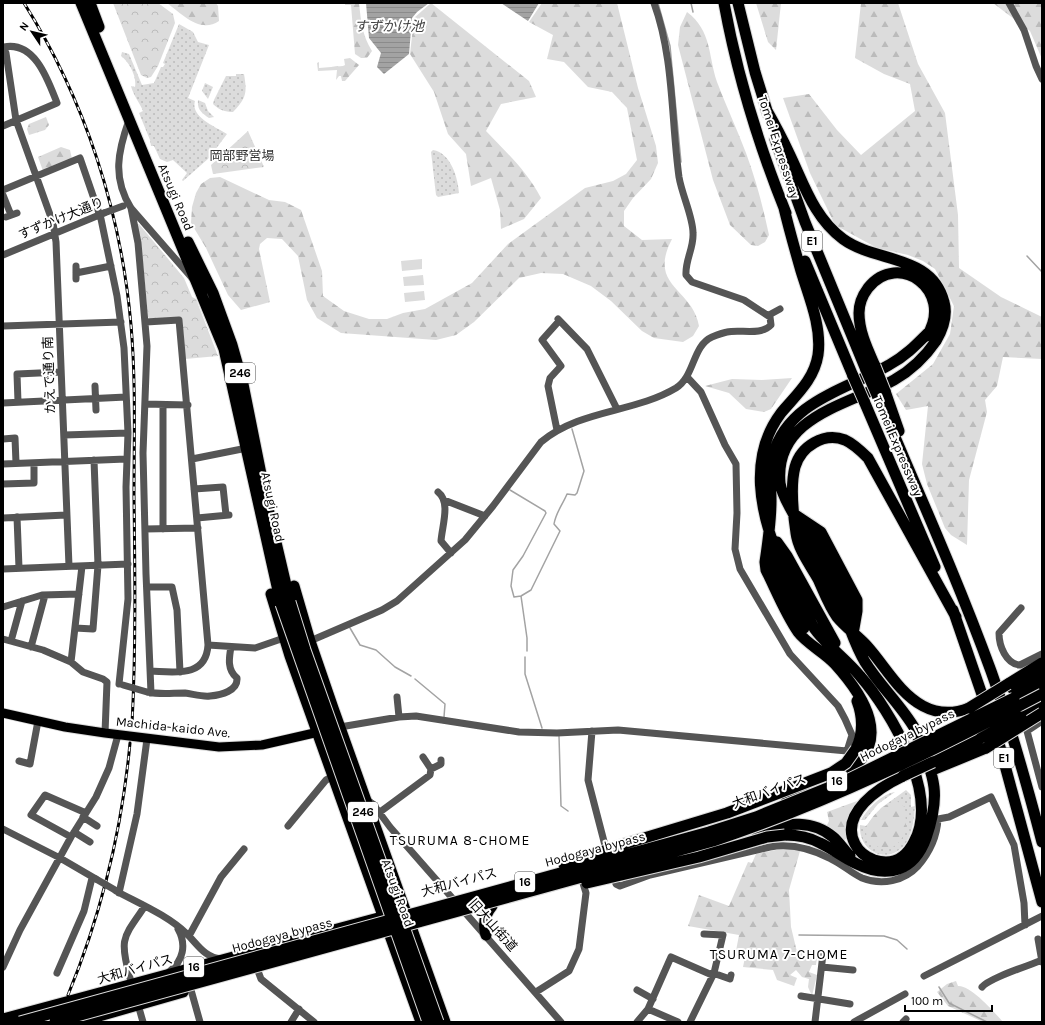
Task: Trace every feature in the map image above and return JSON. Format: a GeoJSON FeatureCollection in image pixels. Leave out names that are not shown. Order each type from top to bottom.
{"type":"FeatureCollection","features":[{"type":"Feature","properties":{"kind":"highway","name":"Atsugi Road"},"geometry":{"type":"LineString","coordinates":[[81,3],[129,119],[147,154]]}},
{"type":"Feature","properties":{"kind":"highway","name":"Atsugi Road"},"geometry":{"type":"LineString","coordinates":[[90,3],[147,154],[224,349],[247,448],[256,497],[297,653],[428,1022]]}},
{"type":"Feature","properties":{"kind":"highway","name":"Tomei Expressway"},"geometry":{"type":"LineString","coordinates":[[724,3],[749,101],[784,208],[853,376],[956,617],[1000,747],[1042,902]]}},
{"type":"Feature","properties":{"kind":"highway","name":"Tomei Expressway"},"geometry":{"type":"LineString","coordinates":[[738,3],[766,109],[805,222],[881,393],[911,474],[966,605],[992,673],[1013,739],[1042,842]]}},
{"type":"Feature","properties":{"kind":"highway"},"geometry":{"type":"LineString","coordinates":[[766,109],[789,152],[807,194],[828,226],[845,241],[855,247],[920,269],[937,284],[945,304],[944,325],[940,334],[918,362],[891,381],[816,416],[801,428],[789,442],[781,461],[780,484],[783,495],[794,514],[821,532],[857,600],[857,611],[852,634],[865,661],[900,716],[921,761],[930,792],[929,826]]}},
{"type":"Feature","properties":{"kind":"highway","name":"Atsugi Road"},"geometry":{"type":"LineString","coordinates":[[167,202],[213,293],[229,333],[243,384],[285,603],[305,650],[438,1022]]}},
{"type":"Feature","properties":{"kind":"highway"},"geometry":{"type":"LineString","coordinates":[[784,208],[812,307],[818,333],[819,348],[815,367],[810,378],[776,421],[765,444],[760,475],[760,498],[769,530],[780,560],[814,634],[824,649]]}},
{"type":"Feature","properties":{"kind":"highway"},"geometry":{"type":"LineString","coordinates":[[870,368],[859,313],[864,294],[879,278],[894,273],[905,274],[914,278],[928,289],[935,303],[935,312],[931,330],[903,356],[880,370],[815,402],[801,412],[787,428],[775,448],[770,468],[769,530],[765,562],[766,570],[798,632],[824,649],[872,689],[900,734],[915,772],[920,803],[920,824],[914,842],[904,856],[891,862],[884,862],[869,858],[860,851],[853,839],[852,823],[861,808],[902,776]]}},
{"type":"Feature","properties":{"kind":"highway"},"geometry":{"type":"LineString","coordinates":[[956,617],[868,458],[850,443],[836,438],[820,440],[806,448],[799,457],[793,480],[796,534],[799,544],[832,610],[852,634],[866,645],[903,690],[919,703],[933,710],[970,712]]}},
{"type":"Feature","properties":{"kind":"highway"},"geometry":{"type":"LineString","coordinates":[[256,497],[262,557],[284,638],[421,1022]]}},
{"type":"Feature","properties":{"kind":"highway"},"geometry":{"type":"LineString","coordinates":[[267,504],[285,553],[310,641],[445,1022]]}},
{"type":"Feature","properties":{"kind":"highway"},"geometry":{"type":"LineString","coordinates":[[510,887],[621,845],[732,812],[831,773],[846,763],[856,749],[862,734],[861,710],[822,622],[787,556],[769,530]]}},
{"type":"Feature","properties":{"kind":"highway"},"geometry":{"type":"LineString","coordinates":[[814,634],[840,662]]}},
{"type":"Feature","properties":{"kind":"highway"},"geometry":{"type":"LineString","coordinates":[[290,656],[291,652],[296,646],[310,641]]}},
{"type":"Feature","properties":{"kind":"highway"},"geometry":{"type":"LineString","coordinates":[[1010,689],[1042,662]]}},
{"type":"Feature","properties":{"kind":"highway"},"geometry":{"type":"LineString","coordinates":[[1010,689],[1042,673]]}},
{"type":"Feature","properties":{"kind":"highway","name":"大和バイパス"},"geometry":{"type":"LineString","coordinates":[[3,1018],[453,898],[733,819],[845,778],[895,754],[919,736],[970,712],[1010,689],[1042,679]]}},
{"type":"Feature","properties":{"kind":"highway"},"geometry":{"type":"LineString","coordinates":[[486,935],[484,923],[487,913],[493,904],[699,857],[767,837],[785,835],[802,836],[819,842],[865,868],[874,871],[892,871],[909,864],[923,846],[936,798],[936,789],[919,736],[903,710],[880,683]]}},
{"type":"Feature","properties":{"kind":"highway","name":"Hodogaya bypass"},"geometry":{"type":"LineString","coordinates":[[20,1022],[709,832],[806,798],[917,747],[1042,683]]}},
{"type":"Feature","properties":{"kind":"highway"},"geometry":{"type":"LineString","coordinates":[[777,804],[843,774],[863,757],[870,744],[872,723],[864,703],[852,687]]}},
{"type":"Feature","properties":{"kind":"highway","name":"Hodogaya bypass"},"geometry":{"type":"LineString","coordinates":[[55,1022],[493,904],[713,840],[810,806],[921,756],[1042,694]]}},
{"type":"Feature","properties":{"kind":"highway","name":"16"},"geometry":{"type":"LineString","coordinates":[[493,904],[755,830],[852,793],[902,776],[982,739],[1042,700]]}},
{"type":"Feature","properties":{"kind":"highway"},"geometry":{"type":"LineString","coordinates":[[1020,714],[1042,703]]}},
{"type":"Feature","properties":{"kind":"highway"},"geometry":{"type":"LineString","coordinates":[[932,762],[1042,713]]}},
{"type":"Feature","properties":{"kind":"highway"},"geometry":{"type":"LineString","coordinates":[[755,830],[800,823],[817,827],[835,838],[851,857],[865,868]]}},
{"type":"Feature","properties":{"kind":"highway"},"geometry":{"type":"LineString","coordinates":[[375,892],[382,893],[394,889],[396,884]]}},
{"type":"Feature","properties":{"kind":"highway","name":"16"},"geometry":{"type":"LineString","coordinates":[[78,1022],[390,935],[463,912]]}},
{"type":"Feature","properties":{"kind":"highway"},"geometry":{"type":"LineString","coordinates":[[403,972],[411,960],[418,958],[424,961]]}},
{"type":"Feature","properties":{"kind":"main road","name":"Machida-kaido Ave."},"geometry":{"type":"LineString","coordinates":[[3,713],[105,733],[219,747],[280,742],[340,727]]}},
{"type":"Feature","properties":{"kind":"street"},"geometry":{"type":"LineString","coordinates":[[310,641],[390,606],[451,553],[485,516],[541,442],[557,430],[593,415],[643,402],[669,392],[683,383],[705,341],[727,332],[767,329],[772,323],[769,315],[744,300],[692,282],[686,274],[686,264],[692,248],[694,232],[680,186],[665,39],[654,3]]}},
{"type":"Feature","properties":{"kind":"street"},"geometry":{"type":"LineString","coordinates":[[1009,3],[1024,30],[1042,79]]}},
{"type":"Feature","properties":{"kind":"street"},"geometry":{"type":"LineString","coordinates":[[3,47],[12,46],[33,57],[45,74],[57,103],[3,126]]}},
{"type":"Feature","properties":{"kind":"street","name":"かえで通り南"},"geometry":{"type":"LineString","coordinates":[[3,47],[6,53],[16,120],[55,234],[60,324],[69,566]]}},
{"type":"Feature","properties":{"kind":"street"},"geometry":{"type":"LineString","coordinates":[[129,119],[119,150],[117,164],[138,243],[146,322],[144,453],[145,529],[151,671],[149,692]]}},
{"type":"Feature","properties":{"kind":"street"},"geometry":{"type":"LineString","coordinates":[[3,190],[80,158],[102,214],[121,322],[128,433],[126,459],[128,599],[121,684]]}},
{"type":"Feature","properties":{"kind":"street"},"geometry":{"type":"LineString","coordinates":[[3,195],[12,215]]}},
{"type":"Feature","properties":{"kind":"street"},"geometry":{"type":"LineString","coordinates":[[127,206],[198,284]]}},
{"type":"Feature","properties":{"kind":"street","name":"すずかけ大通り"},"geometry":{"type":"LineString","coordinates":[[3,255],[102,214],[127,206]]}},
{"type":"Feature","properties":{"kind":"street"},"geometry":{"type":"LineString","coordinates":[[76,273],[111,266]]}},
{"type":"Feature","properties":{"kind":"street"},"geometry":{"type":"LineString","coordinates":[[769,315],[780,309]]}},
{"type":"Feature","properties":{"kind":"street"},"geometry":{"type":"LineString","coordinates":[[146,322],[180,320],[208,645],[206,656],[198,667],[192,670],[180,672],[151,671]]}},
{"type":"Feature","properties":{"kind":"street"},"geometry":{"type":"LineString","coordinates":[[557,430],[548,386],[550,378],[561,366],[542,340],[558,320],[587,349],[617,409]]}},
{"type":"Feature","properties":{"kind":"street"},"geometry":{"type":"LineString","coordinates":[[3,326],[121,322]]}},
{"type":"Feature","properties":{"kind":"street"},"geometry":{"type":"LineString","coordinates":[[18,402],[17,374],[61,372]]}},
{"type":"Feature","properties":{"kind":"street"},"geometry":{"type":"LineString","coordinates":[[340,727],[399,717],[433,718],[519,732],[618,730],[847,751],[852,735],[846,718],[838,706],[790,654],[740,569],[735,549],[737,471],[701,392],[687,377]]}},
{"type":"Feature","properties":{"kind":"street"},"geometry":{"type":"LineString","coordinates":[[95,386],[96,410]]}},
{"type":"Feature","properties":{"kind":"street"},"geometry":{"type":"LineString","coordinates":[[3,403],[126,397]]}},
{"type":"Feature","properties":{"kind":"street"},"geometry":{"type":"LineString","coordinates":[[145,404],[188,406]]}},
{"type":"Feature","properties":{"kind":"street"},"geometry":{"type":"LineString","coordinates":[[163,405],[163,529]]}},
{"type":"Feature","properties":{"kind":"street"},"geometry":{"type":"LineString","coordinates":[[64,435],[128,433]]}},
{"type":"Feature","properties":{"kind":"street"},"geometry":{"type":"LineString","coordinates":[[3,439],[15,438],[16,463]]}},
{"type":"Feature","properties":{"kind":"street"},"geometry":{"type":"LineString","coordinates":[[192,459],[247,448]]}},
{"type":"Feature","properties":{"kind":"street"},"geometry":{"type":"LineString","coordinates":[[3,464],[126,459]]}},
{"type":"Feature","properties":{"kind":"street"},"geometry":{"type":"LineString","coordinates":[[75,628],[93,629],[98,565],[94,460]]}},
{"type":"Feature","properties":{"kind":"street"},"geometry":{"type":"LineString","coordinates":[[3,484],[34,483],[34,463]]}},
{"type":"Feature","properties":{"kind":"street"},"geometry":{"type":"LineString","coordinates":[[194,489],[223,487],[228,515],[197,518]]}},
{"type":"Feature","properties":{"kind":"street"},"geometry":{"type":"LineString","coordinates":[[438,492],[444,500],[485,516]]}},
{"type":"Feature","properties":{"kind":"street"},"geometry":{"type":"LineString","coordinates":[[444,500],[445,512],[442,541],[451,553]]}},
{"type":"Feature","properties":{"kind":"street"},"geometry":{"type":"LineString","coordinates":[[3,518],[66,515]]}},
{"type":"Feature","properties":{"kind":"street"},"geometry":{"type":"LineString","coordinates":[[17,517],[19,568]]}},
{"type":"Feature","properties":{"kind":"street"},"geometry":{"type":"LineString","coordinates":[[145,529],[198,528]]}},
{"type":"Feature","properties":{"kind":"street"},"geometry":{"type":"LineString","coordinates":[[3,569],[128,564]]}},
{"type":"Feature","properties":{"kind":"street"},"geometry":{"type":"LineString","coordinates":[[71,662],[82,566]]}},
{"type":"Feature","properties":{"kind":"street"},"geometry":{"type":"LineString","coordinates":[[147,587],[172,587],[177,610],[180,672]]}},
{"type":"Feature","properties":{"kind":"street"},"geometry":{"type":"LineString","coordinates":[[3,607],[45,595],[79,594]]}},
{"type":"Feature","properties":{"kind":"street"},"geometry":{"type":"LineString","coordinates":[[31,647],[45,595]]}},
{"type":"Feature","properties":{"kind":"street"},"geometry":{"type":"LineString","coordinates":[[11,641],[22,601]]}},
{"type":"Feature","properties":{"kind":"street"},"geometry":{"type":"LineString","coordinates":[[1021,608],[999,633],[1000,641],[1007,659],[1011,663],[1020,665],[1042,654]]}},
{"type":"Feature","properties":{"kind":"street"},"geometry":{"type":"LineString","coordinates":[[3,638],[71,662],[83,672],[103,679],[107,682],[121,684],[149,692],[186,693],[209,697],[234,688],[238,683],[237,678],[233,674],[230,667],[231,647]]}},
{"type":"Feature","properties":{"kind":"street"},"geometry":{"type":"LineString","coordinates":[[208,645],[262,647],[284,638]]}},
{"type":"Feature","properties":{"kind":"street"},"geometry":{"type":"LineString","coordinates":[[105,733],[107,682]]}},
{"type":"Feature","properties":{"kind":"street"},"geometry":{"type":"LineString","coordinates":[[398,697],[399,717]]}},
{"type":"Feature","properties":{"kind":"street"},"geometry":{"type":"LineString","coordinates":[[19,761],[30,764],[38,720]]}},
{"type":"Feature","properties":{"kind":"street"},"geometry":{"type":"LineString","coordinates":[[1042,721],[1027,731],[1042,787]]}},
{"type":"Feature","properties":{"kind":"street"},"geometry":{"type":"LineString","coordinates":[[592,731],[588,780],[615,881],[620,886],[650,875],[770,847],[788,845],[804,848],[832,859],[862,878],[872,881],[893,880],[908,874],[923,860],[934,839],[938,819],[949,817],[991,797],[1014,845],[1024,902],[1025,924]]}},
{"type":"Feature","properties":{"kind":"street"},"geometry":{"type":"LineString","coordinates":[[3,967],[20,930],[107,773],[118,735]]}},
{"type":"Feature","properties":{"kind":"street"},"geometry":{"type":"LineString","coordinates":[[117,892],[137,814],[147,739]]}},
{"type":"Feature","properties":{"kind":"street"},"geometry":{"type":"LineString","coordinates":[[423,757],[432,775]]}},
{"type":"Feature","properties":{"kind":"street"},"geometry":{"type":"LineString","coordinates":[[380,812],[432,775],[441,764],[441,760]]}},
{"type":"Feature","properties":{"kind":"street"},"geometry":{"type":"LineString","coordinates":[[288,826],[326,780],[334,776]]}},
{"type":"Feature","properties":{"kind":"street"},"geometry":{"type":"LineString","coordinates":[[90,842],[31,816],[45,795],[84,815],[97,826]]}},
{"type":"Feature","properties":{"kind":"street","name":"旧大山街道"},"geometry":{"type":"LineString","coordinates":[[366,798],[380,812],[390,827],[453,898],[463,912],[486,935],[561,1022]]}},
{"type":"Feature","properties":{"kind":"street"},"geometry":{"type":"LineString","coordinates":[[376,828],[383,824],[390,827]]}},
{"type":"Feature","properties":{"kind":"street"},"geometry":{"type":"LineString","coordinates":[[3,829],[60,858],[117,892],[146,906],[175,924],[189,936],[204,953],[214,958],[222,959]]}},
{"type":"Feature","properties":{"kind":"street"},"geometry":{"type":"LineString","coordinates":[[189,936],[221,877],[244,849]]}},
{"type":"Feature","properties":{"kind":"street"},"geometry":{"type":"LineString","coordinates":[[57,973],[84,911],[94,879]]}},
{"type":"Feature","properties":{"kind":"street"},"geometry":{"type":"LineString","coordinates":[[536,992],[569,970],[579,949],[586,893],[582,880]]}},
{"type":"Feature","properties":{"kind":"street"},"geometry":{"type":"LineString","coordinates":[[130,978],[123,952],[124,940],[130,928],[146,906]]}},
{"type":"Feature","properties":{"kind":"street"},"geometry":{"type":"LineString","coordinates":[[924,976],[1042,916]]}},
{"type":"Feature","properties":{"kind":"street"},"geometry":{"type":"LineString","coordinates":[[164,976],[174,968],[182,956],[182,936],[175,924]]}},
{"type":"Feature","properties":{"kind":"street"},"geometry":{"type":"LineString","coordinates":[[690,1022],[713,974],[724,935],[704,934]]}},
{"type":"Feature","properties":{"kind":"street"},"geometry":{"type":"LineString","coordinates":[[984,982],[1042,961],[1038,939]]}},
{"type":"Feature","properties":{"kind":"street"},"geometry":{"type":"LineString","coordinates":[[815,1022],[823,954]]}},
{"type":"Feature","properties":{"kind":"street"},"geometry":{"type":"LineString","coordinates":[[637,1022],[648,1009],[670,957],[713,974],[730,979],[731,975]]}},
{"type":"Feature","properties":{"kind":"street"},"geometry":{"type":"LineString","coordinates":[[822,967],[853,970]]}},
{"type":"Feature","properties":{"kind":"street"},"geometry":{"type":"LineString","coordinates":[[258,971],[261,979],[314,1022]]}},
{"type":"Feature","properties":{"kind":"street"},"geometry":{"type":"LineString","coordinates":[[191,990],[200,1022]]}},
{"type":"Feature","properties":{"kind":"street"},"geometry":{"type":"LineString","coordinates":[[637,990],[653,999]]}},
{"type":"Feature","properties":{"kind":"street"},"geometry":{"type":"LineString","coordinates":[[854,1022],[906,994]]}},
{"type":"Feature","properties":{"kind":"street"},"geometry":{"type":"LineString","coordinates":[[801,996],[818,1000],[850,1004]]}},
{"type":"Feature","properties":{"kind":"street"},"geometry":{"type":"LineString","coordinates":[[139,1008],[143,1022]]}},
{"type":"Feature","properties":{"kind":"street"},"geometry":{"type":"LineString","coordinates":[[291,1022],[299,1009]]}},
{"type":"Feature","properties":{"kind":"street"},"geometry":{"type":"LineString","coordinates":[[648,1009],[678,1022]]}},
{"type":"Feature","properties":{"kind":"green space"},"geometry":{"type":"Polygon","coordinates":[[[113,3],[158,3],[173,14],[175,23],[158,66],[151,77],[147,78],[141,75],[113,3]]]}},
{"type":"Feature","properties":{"kind":"green space"},"geometry":{"type":"Polygon","coordinates":[[[167,3],[216,3],[218,6],[219,21],[205,25],[198,24],[185,17],[167,3]]]}},
{"type":"Feature","properties":{"kind":"green space"},"geometry":{"type":"Polygon","coordinates":[[[345,3],[359,3],[364,34],[372,51],[367,58],[361,58],[355,54],[351,5],[345,5],[345,3]]]}},
{"type":"Feature","properties":{"kind":"green space"},"geometry":{"type":"Polygon","coordinates":[[[431,3],[529,81],[536,97],[501,104],[486,131],[523,170],[541,198],[524,219],[501,229],[500,210],[491,178],[471,186],[466,154],[448,134],[434,92],[410,54],[414,18],[431,3]]]}},
{"type":"Feature","properties":{"kind":"green space"},"geometry":{"type":"Polygon","coordinates":[[[542,3],[617,3],[638,88],[656,146],[658,163],[651,179],[633,198],[624,211],[624,226],[642,240],[672,239],[666,255],[665,268],[668,278],[689,303],[695,313],[699,326],[693,336],[683,342],[654,338],[642,331],[611,301],[591,286],[563,274],[541,273],[519,278],[474,322],[456,335],[436,340],[341,333],[317,318],[307,300],[298,256],[282,239],[267,238],[260,244],[259,249],[270,302],[241,310],[228,295],[206,248],[191,223],[192,207],[196,193],[201,184],[210,178],[220,177],[269,200],[285,202],[301,210],[322,271],[323,296],[344,311],[369,319],[387,319],[403,313],[425,309],[472,283],[508,244],[585,188],[613,181],[626,174],[637,160],[627,108],[612,92],[588,87],[564,62],[547,59],[553,35],[529,22],[542,3]]]}},
{"type":"Feature","properties":{"kind":"green space"},"geometry":{"type":"Polygon","coordinates":[[[756,3],[781,3],[776,50],[768,42],[756,3]]]}},
{"type":"Feature","properties":{"kind":"green space"},"geometry":{"type":"Polygon","coordinates":[[[861,3],[898,3],[918,64],[945,113],[958,215],[959,268],[1001,297],[1042,317],[1042,359],[1003,357],[997,386],[985,400],[987,412],[969,480],[967,545],[951,535],[945,528],[927,484],[922,464],[928,406],[906,410],[896,394],[933,364],[950,334],[954,306],[935,269],[923,261],[908,255],[877,248],[835,225],[810,173],[783,98],[809,94],[837,130],[861,155],[915,111],[910,84],[884,74],[855,58],[861,3]]]}},
{"type":"Feature","properties":{"kind":"green space"},"geometry":{"type":"Polygon","coordinates":[[[993,3],[1042,3],[1042,59],[1030,31],[993,3]]]}},
{"type":"Feature","properties":{"kind":"green space"},"geometry":{"type":"Polygon","coordinates":[[[687,12],[695,19],[705,35],[717,82],[746,153],[756,183],[769,235],[765,242],[758,246],[751,245],[730,225],[713,180],[678,45],[680,27],[687,12]]]}},
{"type":"Feature","properties":{"kind":"green space"},"geometry":{"type":"Polygon","coordinates":[[[179,24],[193,32],[198,42],[209,45],[188,98],[195,101],[194,107],[200,117],[227,134],[209,158],[183,181],[182,180],[187,173],[173,160],[167,162],[160,159],[154,146],[151,146],[139,113],[143,111],[133,93],[131,86],[135,87],[134,74],[127,62],[121,56],[122,52],[129,54],[142,85],[154,83],[161,67],[165,64],[163,63],[179,24]]]}},
{"type":"Feature","properties":{"kind":"green space"},"geometry":{"type":"Polygon","coordinates":[[[350,58],[359,65],[345,81],[342,81],[341,76],[339,76],[336,80],[337,70],[318,71],[317,63],[319,62],[319,68],[343,66],[345,65],[344,59],[350,58]]]}},
{"type":"Feature","properties":{"kind":"green space"},"geometry":{"type":"Polygon","coordinates":[[[236,74],[244,74],[246,90],[241,103],[233,112],[227,112],[213,104],[226,76],[236,76],[236,74]]]}},
{"type":"Feature","properties":{"kind":"green space"},"geometry":{"type":"Polygon","coordinates":[[[205,83],[213,87],[208,99],[202,91],[205,83]]]}},
{"type":"Feature","properties":{"kind":"green space"},"geometry":{"type":"Polygon","coordinates":[[[198,100],[205,103],[208,111],[214,117],[209,118],[202,113],[198,106],[198,100]]]}},
{"type":"Feature","properties":{"kind":"green space"},"geometry":{"type":"Polygon","coordinates":[[[46,117],[49,125],[45,130],[29,135],[27,129],[29,124],[46,117]]]}},
{"type":"Feature","properties":{"kind":"green space","name":"岡部野営場"},"geometry":{"type":"Polygon","coordinates":[[[248,131],[264,167],[213,174],[211,165],[248,131]]]}},
{"type":"Feature","properties":{"kind":"green space"},"geometry":{"type":"Polygon","coordinates":[[[61,147],[70,150],[72,159],[43,171],[38,157],[61,147]]]}},
{"type":"Feature","properties":{"kind":"green space"},"geometry":{"type":"Polygon","coordinates":[[[433,150],[445,156],[449,161],[457,180],[459,193],[438,197],[436,195],[431,152],[433,150]]]}},
{"type":"Feature","properties":{"kind":"green space"},"geometry":{"type":"Polygon","coordinates":[[[136,224],[139,224],[184,278],[192,297],[196,299],[218,356],[185,359],[182,317],[150,319],[148,317],[141,243],[136,224]]]}},
{"type":"Feature","properties":{"kind":"green space"},"geometry":{"type":"Polygon","coordinates":[[[422,259],[422,269],[402,271],[401,261],[422,259]]]}},
{"type":"Feature","properties":{"kind":"green space"},"geometry":{"type":"Polygon","coordinates":[[[423,275],[424,285],[404,286],[403,277],[423,275]]]}},
{"type":"Feature","properties":{"kind":"green space"},"geometry":{"type":"Polygon","coordinates":[[[424,291],[425,300],[405,302],[404,293],[424,291]]]}},
{"type":"Feature","properties":{"kind":"green space"},"geometry":{"type":"Polygon","coordinates":[[[792,378],[771,409],[764,412],[746,409],[729,393],[705,386],[732,379],[762,380],[792,378]]]}},
{"type":"Feature","properties":{"kind":"green space"},"geometry":{"type":"Polygon","coordinates":[[[906,790],[911,795],[911,807],[915,806],[913,825],[906,843],[892,854],[884,855],[876,853],[869,849],[864,843],[860,825],[866,826],[881,808],[906,790]]]}},
{"type":"Feature","properties":{"kind":"green space"},"geometry":{"type":"Polygon","coordinates":[[[895,792],[878,804],[865,820],[861,820],[876,802],[890,793],[895,792]]]}},
{"type":"Feature","properties":{"kind":"green space"},"geometry":{"type":"Polygon","coordinates":[[[857,801],[847,822],[846,839],[843,841],[826,827],[829,821],[827,812],[857,801]]]}},
{"type":"Feature","properties":{"kind":"green space"},"geometry":{"type":"Polygon","coordinates":[[[897,801],[905,807],[906,829],[902,839],[893,847],[883,848],[877,846],[867,837],[866,833],[869,823],[884,806],[897,801]]]}},
{"type":"Feature","properties":{"kind":"green space"},"geometry":{"type":"Polygon","coordinates":[[[791,849],[800,851],[789,890],[791,927],[797,952],[818,950],[816,965],[812,965],[809,972],[817,975],[812,996],[808,987],[809,979],[802,977],[796,970],[790,975],[797,978],[794,986],[777,980],[773,970],[743,967],[745,957],[735,956],[739,935],[688,926],[699,895],[729,906],[748,862],[752,863],[756,854],[791,849]]]}},
{"type":"Feature","properties":{"kind":"green space"},"geometry":{"type":"Polygon","coordinates":[[[956,981],[958,986],[969,990],[982,1000],[1003,1022],[983,1022],[948,1006],[937,992],[947,984],[956,981]]]}},
{"type":"Feature","properties":{"kind":"water","name":"すずかけ池"},"geometry":{"type":"Polygon","coordinates":[[[366,3],[429,3],[412,18],[409,54],[384,74],[377,67],[381,53],[369,38],[366,3]]]}},
{"type":"Feature","properties":{"kind":"water"},"geometry":{"type":"Polygon","coordinates":[[[501,3],[539,3],[528,21],[501,3]]]}},
{"type":"Feature","properties":{"kind":"waterway"},"geometry":{"type":"LineString","coordinates":[[658,3],[670,46],[681,162]]}},
{"type":"Feature","properties":{"kind":"waterway"},"geometry":{"type":"LineString","coordinates":[[691,3],[693,12]]}},
{"type":"Feature","properties":{"kind":"waterway"},"geometry":{"type":"LineString","coordinates":[[1027,256],[1042,272]]}},
{"type":"Feature","properties":{"kind":"waterway"},"geometry":{"type":"LineString","coordinates":[[510,490],[546,513],[523,556],[513,570],[511,586],[514,597],[521,596],[531,590],[560,531],[554,524],[558,512],[567,494],[575,495],[577,493],[584,471],[572,429]]}},
{"type":"Feature","properties":{"kind":"waterway"},"geometry":{"type":"LineString","coordinates":[[521,596],[527,638],[527,651]]}},
{"type":"Feature","properties":{"kind":"waterway"},"geometry":{"type":"LineString","coordinates":[[350,628],[360,645],[376,650],[395,667],[411,676]]}},
{"type":"Feature","properties":{"kind":"waterway"},"geometry":{"type":"LineString","coordinates":[[525,657],[525,674],[542,728]]}},
{"type":"Feature","properties":{"kind":"waterway"},"geometry":{"type":"LineString","coordinates":[[415,679],[445,704],[444,717]]}},
{"type":"Feature","properties":{"kind":"waterway"},"geometry":{"type":"LineString","coordinates":[[559,736],[561,806],[568,811]]}},
{"type":"Feature","properties":{"kind":"waterway"},"geometry":{"type":"LineString","coordinates":[[799,935],[884,936],[897,940],[907,949]]}},
{"type":"Feature","properties":{"kind":"waterway"},"geometry":{"type":"LineString","coordinates":[[939,987],[949,1003],[987,1022]]}},
{"type":"Feature","properties":{"kind":"railway"},"geometry":{"type":"LineString","coordinates":[[24,3],[46,40],[65,78],[82,117],[97,158],[119,240],[126,282],[133,346],[134,389],[135,610],[132,724]]}},
{"type":"Feature","properties":{"kind":"railway"},"geometry":{"type":"LineString","coordinates":[[68,995],[80,965],[100,903],[116,839],[122,807],[130,743]]}},
{"type":"Feature","properties":{"kind":"district","name":"TSURUMA 8-CHOME"},"geometry":{"type":"Point","coordinates":[460,840]}},
{"type":"Feature","properties":{"kind":"district","name":"TSURUMA 7-CHOME"},"geometry":{"type":"Point","coordinates":[779,954]}}]}
